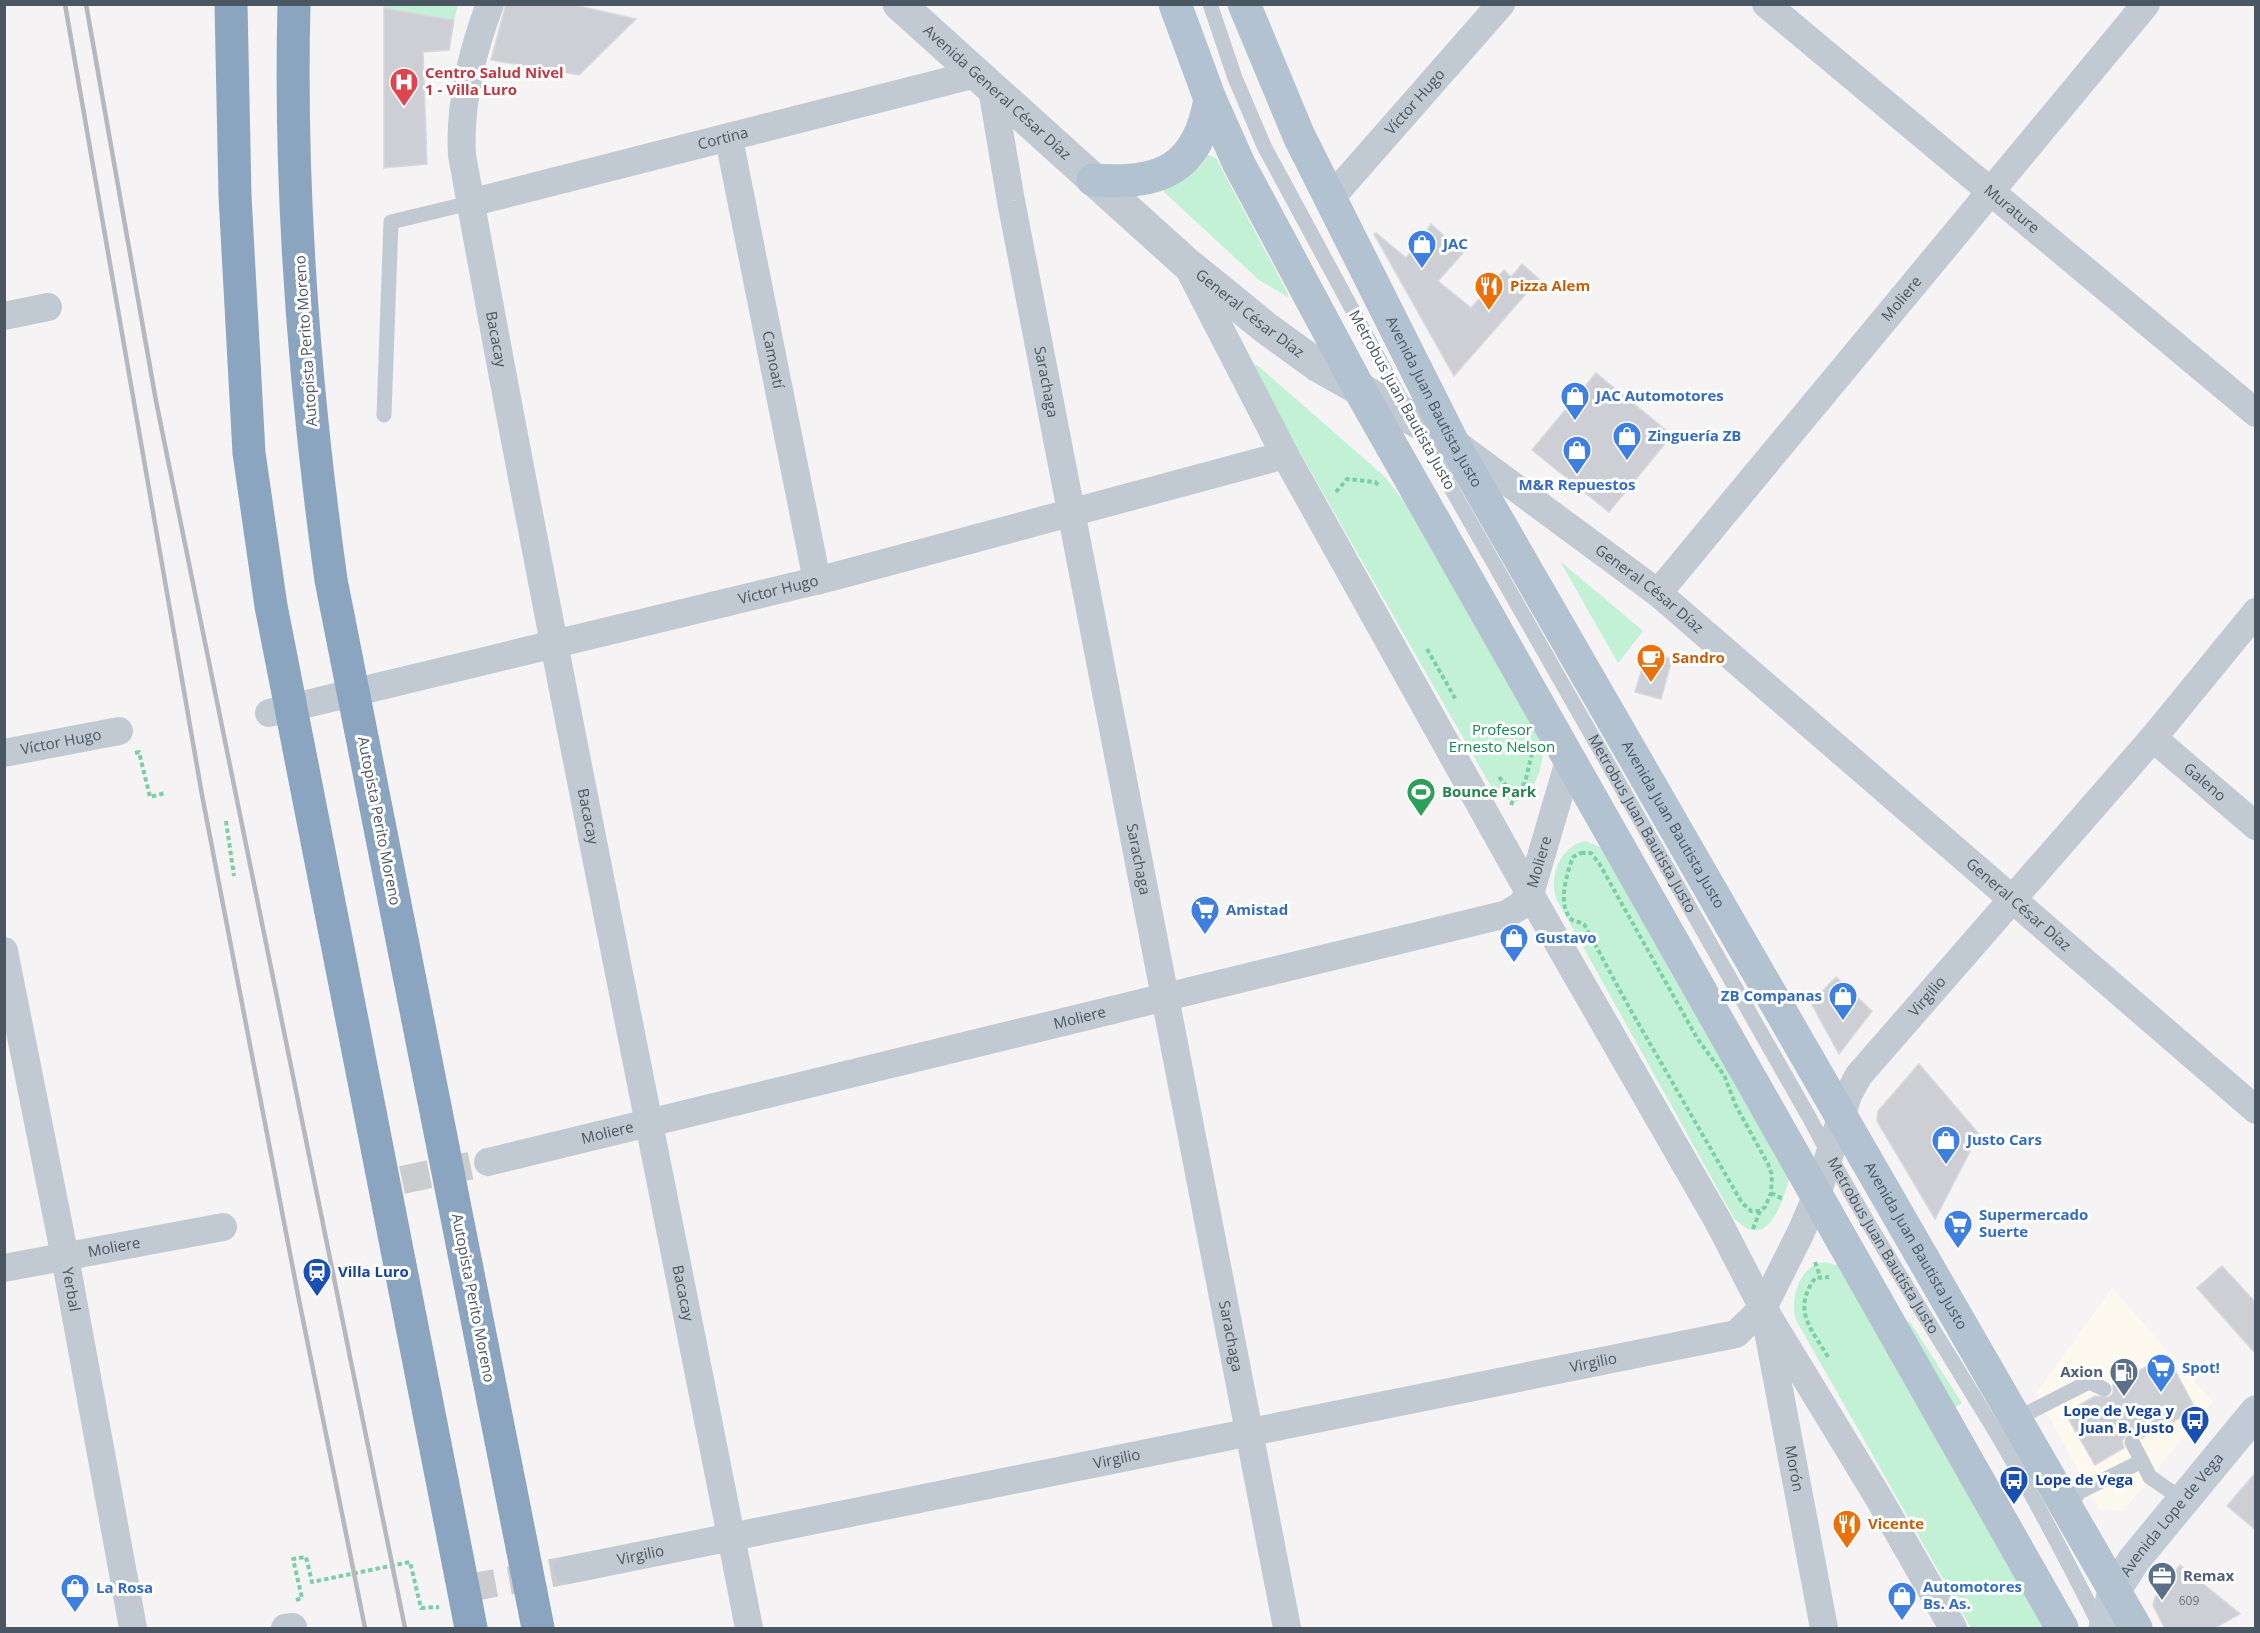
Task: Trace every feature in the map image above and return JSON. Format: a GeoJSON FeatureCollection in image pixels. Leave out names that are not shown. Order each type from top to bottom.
{"type":"FeatureCollection","features":[{"type":"Feature","properties":{"kind":"highway"},"geometry":{"type":"LineString","coordinates":[[231,4],[235,196],[249,453],[271,606],[471,1629]]}},
{"type":"Feature","properties":{"kind":"highway","name":"Autopista Perito Moreno"},"geometry":{"type":"LineString","coordinates":[[294,4],[296,180],[314,452],[331,580],[538,1629]]}},
{"type":"Feature","properties":{"kind":"main road"},"geometry":{"type":"LineString","coordinates":[[1175,4],[1210,99],[1239,164],[1361,392],[2062,1629]]}},
{"type":"Feature","properties":{"kind":"main road","name":"Avenida Juan Bautista Justo"},"geometry":{"type":"LineString","coordinates":[[1244,4],[1299,136],[1452,441],[2136,1629]]}},
{"type":"Feature","properties":{"kind":"main road"},"geometry":{"type":"LineString","coordinates":[[1093,180],[1142,181],[1166,172],[1180,162],[1201,134],[1210,99]]}},
{"type":"Feature","properties":{"kind":"main road","name":"Avenida Lope de Vega"},"geometry":{"type":"LineString","coordinates":[[2103,1629],[2114,1591],[2134,1560],[2183,1500],[2251,1427]]}},
{"type":"Feature","properties":{"kind":"street","name":"Bacacay"},"geometry":{"type":"LineString","coordinates":[[490,4],[478,36],[461,115],[462,155],[552,646],[650,1124],[749,1629]]}},
{"type":"Feature","properties":{"kind":"street","name":"Avenida General César Díaz"},"geometry":{"type":"LineString","coordinates":[[899,4],[1093,180]]}},
{"type":"Feature","properties":{"kind":"street","name":"Víctor Hugo"},"geometry":{"type":"LineString","coordinates":[[1330,199],[1501,4]]}},
{"type":"Feature","properties":{"kind":"street","name":"Murature"},"geometry":{"type":"LineString","coordinates":[[1766,4],[2256,413]]}},
{"type":"Feature","properties":{"kind":"street","name":"Moliere"},"geometry":{"type":"LineString","coordinates":[[1658,593],[2146,4]]}},
{"type":"Feature","properties":{"kind":"street","name":"Cortina"},"geometry":{"type":"LineString","coordinates":[[470,202],[729,139],[984,82]]}},
{"type":"Feature","properties":{"kind":"street","name":"Sarachaga"},"geometry":{"type":"LineString","coordinates":[[984,82],[1011,201],[1287,1629]]}},
{"type":"Feature","properties":{"kind":"street","name":"Camoatí"},"geometry":{"type":"LineString","coordinates":[[729,139],[817,581]]}},
{"type":"Feature","properties":{"kind":"street","name":"General César Díaz"},"geometry":{"type":"LineString","coordinates":[[1093,180],[1186,263],[1317,365],[1361,392],[1452,441],[1658,593],[2015,899],[2256,1110]]}},
{"type":"Feature","properties":{"kind":"street"},"geometry":{"type":"LineString","coordinates":[[1186,263],[1285,455],[1530,894],[1718,1221],[1763,1308],[1878,1497],[1953,1629]]}},
{"type":"Feature","properties":{"kind":"street"},"geometry":{"type":"LineString","coordinates":[[4,316],[48,307]]}},
{"type":"Feature","properties":{"kind":"street","name":"Víctor Hugo"},"geometry":{"type":"LineString","coordinates":[[269,713],[817,581],[1285,455]]}},
{"type":"Feature","properties":{"kind":"street","name":"Virgilio"},"geometry":{"type":"LineString","coordinates":[[567,1570],[1736,1334],[1763,1308],[1817,1195],[1848,1095],[1859,1075],[2015,899],[2153,738],[2256,612]]}},
{"type":"Feature","properties":{"kind":"street","name":"Víctor Hugo"},"geometry":{"type":"LineString","coordinates":[[4,753],[119,731]]}},
{"type":"Feature","properties":{"kind":"street","name":"Galeno"},"geometry":{"type":"LineString","coordinates":[[2153,738],[2256,826]]}},
{"type":"Feature","properties":{"kind":"street","name":"Moliere"},"geometry":{"type":"LineString","coordinates":[[488,1162],[1507,914],[1520,906],[1530,894],[1569,761]]}},
{"type":"Feature","properties":{"kind":"street","name":"Yerbal"},"geometry":{"type":"LineString","coordinates":[[4,951],[65,1257],[133,1629]]}},
{"type":"Feature","properties":{"kind":"street","name":"Moliere"},"geometry":{"type":"LineString","coordinates":[[4,1268],[224,1227]]}},
{"type":"Feature","properties":{"kind":"street","name":"Morón"},"geometry":{"type":"LineString","coordinates":[[1763,1308],[1779,1378],[1824,1629]]}},
{"type":"Feature","properties":{"kind":"lane","name":"Metrobus Juan Bautista Justo"},"geometry":{"type":"LineString","coordinates":[[1210,4],[1234,78],[1264,146],[1411,417],[1829,1154],[1901,1279],[1982,1409],[2103,1629]]}},
{"type":"Feature","properties":{"kind":"lane"},"geometry":{"type":"LineString","coordinates":[[384,415],[391,222],[470,202]]}},
{"type":"Feature","properties":{"kind":"lane"},"geometry":{"type":"LineString","coordinates":[[2016,1419],[2089,1382],[2104,1389]]}},
{"type":"Feature","properties":{"kind":"lane"},"geometry":{"type":"LineString","coordinates":[[2132,1442],[2150,1477],[2183,1500]]}},
{"type":"Feature","properties":{"kind":"lane"},"geometry":{"type":"LineString","coordinates":[[2068,1509],[2079,1492],[2142,1461]]}},
{"type":"Feature","properties":{"kind":"path"},"geometry":{"type":"LineString","coordinates":[[1329,485],[1334,496],[1347,479],[1375,482],[1380,486]]}},
{"type":"Feature","properties":{"kind":"path"},"geometry":{"type":"LineString","coordinates":[[1422,639],[1460,708]]}},
{"type":"Feature","properties":{"kind":"path"},"geometry":{"type":"LineString","coordinates":[[1513,801],[1518,789],[1525,783],[1532,756],[1532,746]]}},
{"type":"Feature","properties":{"kind":"path"},"geometry":{"type":"LineString","coordinates":[[1493,767],[1504,785],[1509,789],[1518,789]]}},
{"type":"Feature","properties":{"kind":"path"},"geometry":{"type":"LineString","coordinates":[[142,768],[150,797],[165,793]]}},
{"type":"Feature","properties":{"kind":"path"},"geometry":{"type":"LineString","coordinates":[[226,820],[234,876]]}},
{"type":"Feature","properties":{"kind":"path"},"geometry":{"type":"LineString","coordinates":[[1752,1231],[1771,1193],[1772,1175],[1768,1164],[1736,1106],[1724,1075],[1697,1038],[1599,863],[1591,853],[1576,854],[1563,886],[1568,913],[1574,922],[1584,924],[1630,1009],[1742,1203],[1751,1211],[1760,1211]]}},
{"type":"Feature","properties":{"kind":"path"},"geometry":{"type":"LineString","coordinates":[[1771,1193],[1783,1198]]}},
{"type":"Feature","properties":{"kind":"path"},"geometry":{"type":"LineString","coordinates":[[1815,1263],[1820,1276]]}},
{"type":"Feature","properties":{"kind":"path"},"geometry":{"type":"LineString","coordinates":[[302,1598],[294,1559],[306,1557],[312,1582],[411,1562],[421,1608]]}},
{"type":"Feature","properties":{"kind":"shaded area","name":"Axion"},"geometry":{"type":"Polygon","coordinates":[[[2112,1288],[2213,1402],[2123,1511],[2099,1509],[2036,1393],[2112,1288]]]}},
{"type":"Feature","properties":{"kind":"green space"},"geometry":{"type":"Polygon","coordinates":[[[384,5],[458,5],[454,20],[384,8],[384,5]]]}},
{"type":"Feature","properties":{"kind":"green space"},"geometry":{"type":"Polygon","coordinates":[[[1206,154],[1216,158],[1288,297],[1259,280],[1164,192],[1164,187],[1206,154]]]}},
{"type":"Feature","properties":{"kind":"green space","name":"Profesor Ernesto Nelson"},"geometry":{"type":"Polygon","coordinates":[[[1257,365],[1384,476],[1407,505],[1543,746],[1542,762],[1534,784],[1517,802],[1500,797],[1493,790],[1282,421],[1254,366],[1257,365]]]}},
{"type":"Feature","properties":{"kind":"green space"},"geometry":{"type":"Polygon","coordinates":[[[1560,561],[1643,631],[1618,663],[1560,561]]]}},
{"type":"Feature","properties":{"kind":"green space"},"geometry":{"type":"Polygon","coordinates":[[[1585,841],[1600,847],[1606,854],[1789,1179],[1777,1212],[1764,1228],[1755,1230],[1745,1227],[1734,1218],[1557,900],[1554,882],[1558,864],[1569,849],[1585,841]]]}},
{"type":"Feature","properties":{"kind":"green space"},"geometry":{"type":"Polygon","coordinates":[[[1825,1262],[1840,1266],[2046,1628],[1971,1628],[1796,1320],[1794,1302],[1798,1284],[1809,1269],[1825,1262]]]}},
{"type":"Feature","properties":{"kind":"green space"},"geometry":{"type":"Polygon","coordinates":[[[1910,1322],[1962,1403],[1954,1408],[1907,1323],[1910,1322]]]}},
{"type":"Feature","properties":{"kind":"building"},"geometry":{"type":"Polygon","coordinates":[[[506,4],[570,4],[636,19],[579,75],[491,60],[506,4]]]}},
{"type":"Feature","properties":{"kind":"building","name":"Centro Salud Nivel 1 - Villa Luro"},"geometry":{"type":"Polygon","coordinates":[[[384,8],[454,20],[449,50],[423,52],[427,164],[384,168],[384,8]]]}},
{"type":"Feature","properties":{"kind":"building"},"geometry":{"type":"Polygon","coordinates":[[[1431,224],[1463,253],[1438,281],[1471,308],[1504,270],[1511,277],[1522,264],[1539,279],[1454,376],[1374,234],[1376,233],[1406,258],[1431,224]]]}},
{"type":"Feature","properties":{"kind":"building"},"geometry":{"type":"Polygon","coordinates":[[[1596,373],[1672,435],[1609,512],[1532,450],[1596,373]]]}},
{"type":"Feature","properties":{"kind":"building","name":"Sandro"},"geometry":{"type":"Polygon","coordinates":[[[1647,652],[1672,659],[1661,699],[1635,692],[1647,652]]]}},
{"type":"Feature","properties":{"kind":"building"},"geometry":{"type":"Polygon","coordinates":[[[1836,977],[1872,1011],[1839,1054],[1811,1003],[1836,977]]]}},
{"type":"Feature","properties":{"kind":"building"},"geometry":{"type":"Polygon","coordinates":[[[1919,1064],[1979,1134],[1935,1219],[1877,1121],[1878,1111],[1919,1064]]]}},
{"type":"Feature","properties":{"kind":"building"},"geometry":{"type":"Polygon","coordinates":[[[2222,1266],[2256,1303],[2256,1354],[2197,1288],[2222,1266]]]}},
{"type":"Feature","properties":{"kind":"building"},"geometry":{"type":"Polygon","coordinates":[[[2167,1355],[2196,1410],[2141,1438],[2133,1432],[2127,1434],[2122,1441],[2124,1448],[2095,1465],[2065,1413],[2095,1396],[2109,1397],[2113,1393],[2113,1385],[2167,1355]]]}},
{"type":"Feature","properties":{"kind":"building"},"geometry":{"type":"Polygon","coordinates":[[[2256,1472],[2256,1530],[2227,1506],[2256,1472]]]}},
{"type":"Feature","properties":{"kind":"building"},"geometry":{"type":"Polygon","coordinates":[[[2180,1565],[2240,1614],[2213,1629],[2165,1629],[2153,1605],[2155,1597],[2180,1565]]]}},
{"type":"Feature","properties":{"kind":"tunnel"},"geometry":{"type":"LineString","coordinates":[[402,1180],[488,1162]]}},
{"type":"Feature","properties":{"kind":"tunnel"},"geometry":{"type":"LineString","coordinates":[[468,1588],[568,1570]]}},
{"type":"Feature","properties":{"kind":"railway"},"geometry":{"type":"LineString","coordinates":[[65,4],[202,795],[298,1295],[365,1628]]}},
{"type":"Feature","properties":{"kind":"railway"},"geometry":{"type":"LineString","coordinates":[[86,4],[156,401],[405,1628]]}},
{"type":"Feature","properties":{"kind":"place","name":"Centro Salud Nivel 1 - Villa Luro"},"geometry":{"type":"Point","coordinates":[404,108]}},
{"type":"Feature","properties":{"kind":"place","name":"JAC"},"geometry":{"type":"Point","coordinates":[1422,270]}},
{"type":"Feature","properties":{"kind":"place","name":"Pizza Alem"},"geometry":{"type":"Point","coordinates":[1489,312]}},
{"type":"Feature","properties":{"kind":"place","name":"JAC Automotores"},"geometry":{"type":"Point","coordinates":[1575,422]}},
{"type":"Feature","properties":{"kind":"place","name":"Zinguería ZB"},"geometry":{"type":"Point","coordinates":[1627,462]}},
{"type":"Feature","properties":{"kind":"place","name":"M&R Repuestos"},"geometry":{"type":"Point","coordinates":[1577,476]}},
{"type":"Feature","properties":{"kind":"place","name":"Sandro"},"geometry":{"type":"Point","coordinates":[1651,684]}},
{"type":"Feature","properties":{"kind":"place","name":"Bounce Park"},"geometry":{"type":"Point","coordinates":[1421,818]}},
{"type":"Feature","properties":{"kind":"place","name":"Amistad"},"geometry":{"type":"Point","coordinates":[1205,936]}},
{"type":"Feature","properties":{"kind":"place","name":"Gustavo"},"geometry":{"type":"Point","coordinates":[1514,964]}},
{"type":"Feature","properties":{"kind":"place","name":"ZB Companas"},"geometry":{"type":"Point","coordinates":[1843,1022]}},
{"type":"Feature","properties":{"kind":"place","name":"Justo Cars"},"geometry":{"type":"Point","coordinates":[1946,1166]}},
{"type":"Feature","properties":{"kind":"place","name":"Supermercado Suerte"},"geometry":{"type":"Point","coordinates":[1958,1250]}},
{"type":"Feature","properties":{"kind":"place","name":"Villa Luro"},"geometry":{"type":"Point","coordinates":[317,1298]}},
{"type":"Feature","properties":{"kind":"place","name":"Spot!"},"geometry":{"type":"Point","coordinates":[2161,1394]}},
{"type":"Feature","properties":{"kind":"place","name":"Axion"},"geometry":{"type":"Point","coordinates":[2124,1398]}},
{"type":"Feature","properties":{"kind":"place","name":"Lope de Vega y Juan B. Justo"},"geometry":{"type":"Point","coordinates":[2195,1446]}},
{"type":"Feature","properties":{"kind":"place","name":"Lope de Vega"},"geometry":{"type":"Point","coordinates":[2014,1506]}},
{"type":"Feature","properties":{"kind":"place","name":"Vicente"},"geometry":{"type":"Point","coordinates":[1847,1550]}},
{"type":"Feature","properties":{"kind":"place","name":"Remax"},"geometry":{"type":"Point","coordinates":[2162,1602]}},
{"type":"Feature","properties":{"kind":"place","name":"La Rosa"},"geometry":{"type":"Point","coordinates":[75,1614]}},
{"type":"Feature","properties":{"kind":"place","name":"Automotores Bs. As."},"geometry":{"type":"Point","coordinates":[1902,1622]}}]}
